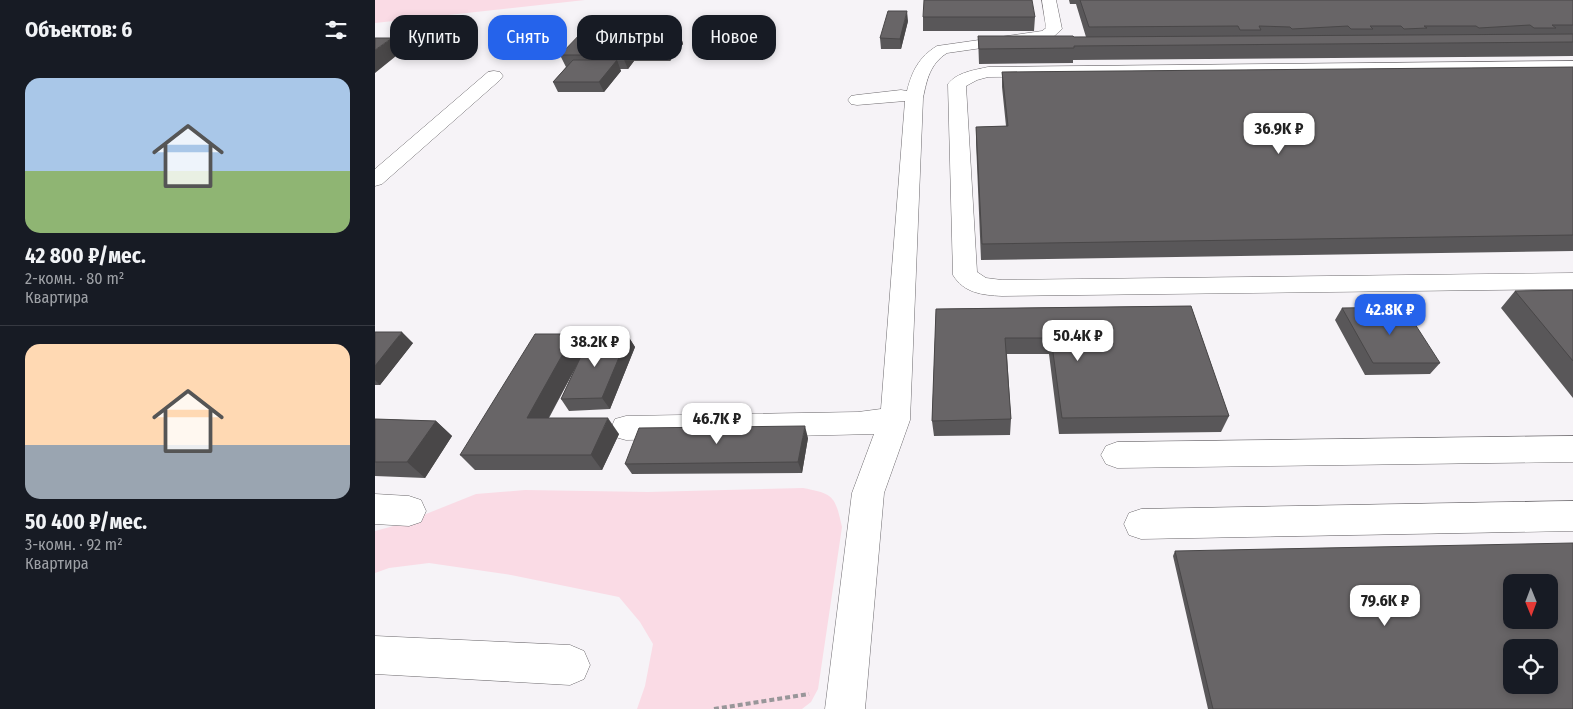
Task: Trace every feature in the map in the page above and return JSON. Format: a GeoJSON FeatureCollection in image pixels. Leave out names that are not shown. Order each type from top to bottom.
{"type":"FeatureCollection","features":[{"type":"Feature","properties":{"kind":"lane"},"geometry":{"type":"LineString","coordinates":[[846,698],[868,493],[895,420],[914,98],[918,74],[934,54],[943,49],[1046,35],[1054,29],[1049,0]]}},
{"type":"Feature","properties":{"kind":"lane"},"geometry":{"type":"LineString","coordinates":[[1573,66],[988,72],[971,76],[957,84],[965,275],[980,286],[1012,288],[1573,281]]}},
{"type":"Feature","properties":{"kind":"lane"},"geometry":{"type":"LineString","coordinates":[[375,180],[493,76]]}},
{"type":"Feature","properties":{"kind":"lane"},"geometry":{"type":"LineString","coordinates":[[857,100],[901,95],[914,98]]}},
{"type":"Feature","properties":{"kind":"lane"},"geometry":{"type":"LineString","coordinates":[[626,428],[858,424],[895,420]]}},
{"type":"Feature","properties":{"kind":"lane"},"geometry":{"type":"LineString","coordinates":[[1117,455],[1573,449]]}},
{"type":"Feature","properties":{"kind":"lane"},"geometry":{"type":"LineString","coordinates":[[375,510],[409,511]]}},
{"type":"Feature","properties":{"kind":"lane"},"geometry":{"type":"LineString","coordinates":[[1141,524],[1573,516]]}},
{"type":"Feature","properties":{"kind":"lane"},"geometry":{"type":"LineString","coordinates":[[375,655],[570,665]]}},
{"type":"Feature","properties":{"kind":"path"},"geometry":{"type":"LineString","coordinates":[[714,709],[846,698]]}},
{"type":"Feature","properties":{"kind":"shaded area"},"geometry":{"type":"Polygon","coordinates":[[[375,0],[585,0],[448,15],[390,15],[390,21],[375,23],[375,0]]]}},
{"type":"Feature","properties":{"kind":"shaded area"},"geometry":{"type":"Polygon","coordinates":[[[803,488],[821,492],[831,498],[835,503],[842,527],[818,689],[811,702],[802,709],[637,709],[645,686],[653,644],[640,622],[619,597],[511,575],[429,563],[389,568],[375,573],[375,531],[401,524],[476,494],[525,490],[648,492],[803,488]]]}},
{"type":"Feature","properties":{"kind":"building"},"geometry":{"type":"Polygon","coordinates":[[[924,0],[1032,0],[1035,17],[923,17],[924,0]]]}},
{"type":"Feature","properties":{"kind":"building"},"geometry":{"type":"Polygon","coordinates":[[[1080,0],[1573,0],[1573,25],[1552,25],[1556,28],[1534,28],[1530,25],[1479,28],[1476,26],[1424,26],[1427,28],[1404,29],[1401,26],[1370,26],[1373,29],[1351,29],[1348,26],[1292,29],[1290,27],[1259,26],[1261,30],[1240,30],[1238,26],[1089,27],[1080,0]]]}},
{"type":"Feature","properties":{"kind":"building"},"geometry":{"type":"Polygon","coordinates":[[[888,11],[907,11],[900,39],[880,38],[888,11]]]}},
{"type":"Feature","properties":{"kind":"building"},"geometry":{"type":"Polygon","coordinates":[[[1573,34],[1573,42],[1074,46],[1074,48],[979,49],[978,36],[1074,37],[1573,34]]]}},
{"type":"Feature","properties":{"kind":"building"},"geometry":{"type":"Polygon","coordinates":[[[577,37],[577,55],[567,55],[567,48],[577,37]]]}},
{"type":"Feature","properties":{"kind":"building"},"geometry":{"type":"Polygon","coordinates":[[[375,38],[390,38],[390,39],[375,50],[375,38]]]}},
{"type":"Feature","properties":{"kind":"building"},"geometry":{"type":"Polygon","coordinates":[[[573,60],[617,60],[599,82],[553,82],[573,60]]]}},
{"type":"Feature","properties":{"kind":"building"},"geometry":{"type":"Polygon","coordinates":[[[1573,67],[1573,235],[982,244],[976,127],[1008,126],[1002,72],[1573,67]]]}},
{"type":"Feature","properties":{"kind":"building"},"geometry":{"type":"Polygon","coordinates":[[[1573,290],[1573,361],[1515,291],[1573,290]]]}},
{"type":"Feature","properties":{"kind":"building"},"geometry":{"type":"Polygon","coordinates":[[[1191,306],[1229,416],[1062,418],[1051,338],[1005,338],[1011,419],[932,421],[936,309],[1191,306]]]}},
{"type":"Feature","properties":{"kind":"building"},"geometry":{"type":"Polygon","coordinates":[[[1404,307],[1440,363],[1373,363],[1342,308],[1404,307]]]}},
{"type":"Feature","properties":{"kind":"building"},"geometry":{"type":"Polygon","coordinates":[[[375,332],[402,332],[375,366],[375,332]]]}},
{"type":"Feature","properties":{"kind":"building"},"geometry":{"type":"Polygon","coordinates":[[[535,334],[574,334],[527,418],[608,418],[591,455],[460,455],[535,334]]]}},
{"type":"Feature","properties":{"kind":"building"},"geometry":{"type":"Polygon","coordinates":[[[628,336],[602,398],[561,399],[590,337],[628,336]]]}},
{"type":"Feature","properties":{"kind":"building"},"geometry":{"type":"Polygon","coordinates":[[[375,419],[436,421],[407,462],[375,462],[375,419]]]}},
{"type":"Feature","properties":{"kind":"building"},"geometry":{"type":"Polygon","coordinates":[[[805,426],[798,462],[625,464],[639,428],[805,426]]]}},
{"type":"Feature","properties":{"kind":"building"},"geometry":{"type":"Polygon","coordinates":[[[1573,543],[1573,709],[1213,709],[1175,551],[1573,543]]]}}]}
